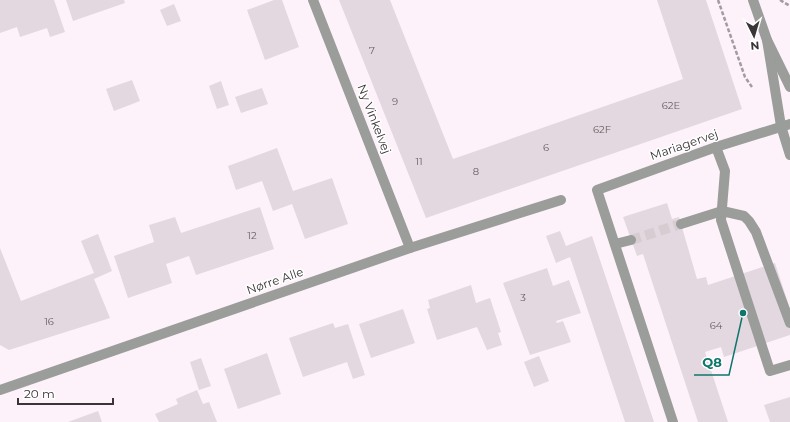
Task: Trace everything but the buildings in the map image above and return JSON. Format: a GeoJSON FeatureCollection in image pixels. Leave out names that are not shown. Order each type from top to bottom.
{"type":"FeatureCollection","features":[{"type":"Feature","properties":{"kind":"street","name":"Ny Vinkelvej"},"geometry":{"type":"LineString","coordinates":[[313,0],[410,248]]}},
{"type":"Feature","properties":{"kind":"street"},"geometry":{"type":"LineString","coordinates":[[754,0],[767,40],[790,155]]}},
{"type":"Feature","properties":{"kind":"street"},"geometry":{"type":"LineString","coordinates":[[767,40],[790,87]]}},
{"type":"Feature","properties":{"kind":"street","name":"Mariagervej"},"geometry":{"type":"LineString","coordinates":[[615,244],[597,190],[716,147],[785,125]]}},
{"type":"Feature","properties":{"kind":"street"},"geometry":{"type":"LineString","coordinates":[[716,147],[725,171],[721,220],[770,372],[790,365]]}},
{"type":"Feature","properties":{"kind":"street","name":"Nørre Alle"},"geometry":{"type":"LineString","coordinates":[[0,390],[410,248],[560,200]]}},
{"type":"Feature","properties":{"kind":"street"},"geometry":{"type":"LineString","coordinates":[[681,224],[722,211],[744,216],[750,221],[756,232],[790,323]]}},
{"type":"Feature","properties":{"kind":"street"},"geometry":{"type":"LineString","coordinates":[[631,240],[615,244],[673,422]]}},
{"type":"Feature","properties":{"kind":"path"},"geometry":{"type":"LineString","coordinates":[[718,0],[744,77],[754,89]]}},
{"type":"Feature","properties":{"kind":"path"},"geometry":{"type":"LineString","coordinates":[[780,0],[790,6]]}},
{"type":"Feature","properties":{"kind":"tunnel"},"geometry":{"type":"LineString","coordinates":[[631,240],[681,224]]}},
{"type":"Feature","properties":{"kind":"place","name":"Q8"},"geometry":{"type":"Point","coordinates":[743,313]}}]}
